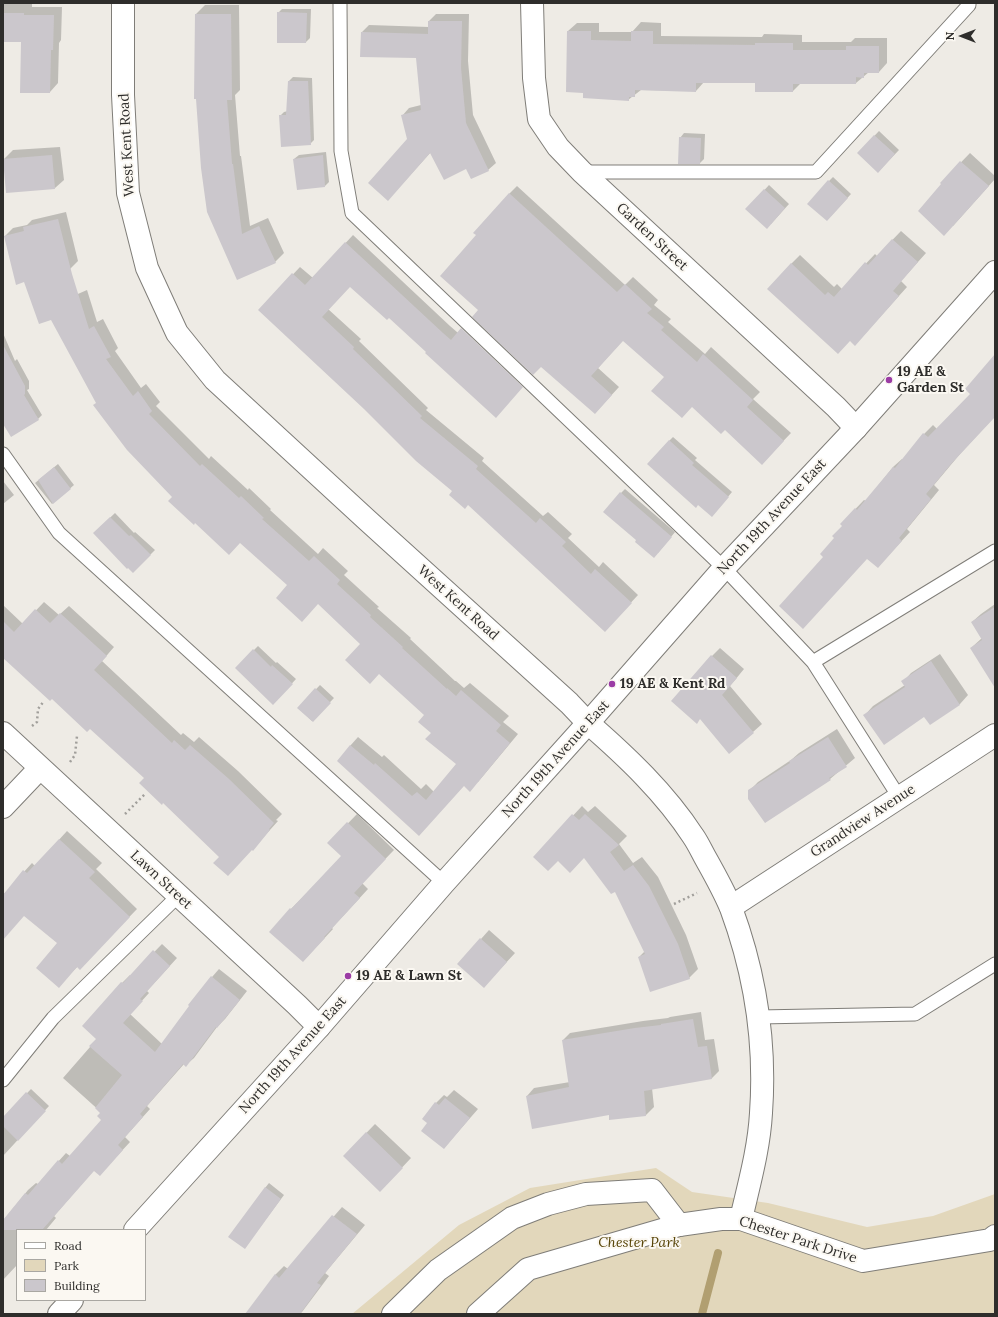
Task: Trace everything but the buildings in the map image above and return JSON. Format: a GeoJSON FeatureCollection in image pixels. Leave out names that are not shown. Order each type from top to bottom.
{"type":"FeatureCollection","features":[{"type":"Feature","properties":{"kind":"street","name":"West Kent Road"},"geometry":{"type":"LineString","coordinates":[[123,3],[123,95],[128,193],[147,268],[176,333],[215,380],[378,531],[569,703],[588,723],[622,754],[660,793],[693,836],[718,881],[730,907],[747,959],[759,1017],[763,1064],[761,1114],[752,1174],[741,1219]]}},
{"type":"Feature","properties":{"kind":"street","name":"Garden Street"},"geometry":{"type":"LineString","coordinates":[[532,3],[534,78],[539,119],[558,147],[582,172],[836,407],[856,428]]}},
{"type":"Feature","properties":{"kind":"street","name":"North 19th Avenue East"},"geometry":{"type":"LineString","coordinates":[[136,1229],[319,1027],[444,883],[588,723],[724,568],[856,428],[995,272]]}},
{"type":"Feature","properties":{"kind":"street","name":"Lawn Street"},"geometry":{"type":"LineString","coordinates":[[3,733],[319,1027]]}},
{"type":"Feature","properties":{"kind":"street","name":"Grandview Avenue"},"geometry":{"type":"LineString","coordinates":[[730,907],[995,735]]}},
{"type":"Feature","properties":{"kind":"street"},"geometry":{"type":"LineString","coordinates":[[3,807],[40,768]]}},
{"type":"Feature","properties":{"kind":"street"},"geometry":{"type":"LineString","coordinates":[[392,1314],[438,1270],[512,1218],[548,1204],[586,1194],[652,1190],[679,1225]]}},
{"type":"Feature","properties":{"kind":"street","name":"Chester Park Drive"},"geometry":{"type":"LineString","coordinates":[[478,1314],[528,1269],[679,1225],[741,1219],[863,1261],[990,1240],[995,1236]]}},
{"type":"Feature","properties":{"kind":"street"},"geometry":{"type":"LineString","coordinates":[[59,1314],[71,1301]]}},
{"type":"Feature","properties":{"kind":"lane"},"geometry":{"type":"LineString","coordinates":[[340,3],[341,151],[352,213],[724,568],[813,662],[899,797]]}},
{"type":"Feature","properties":{"kind":"lane"},"geometry":{"type":"LineString","coordinates":[[582,172],[816,172],[969,5],[969,3]]}},
{"type":"Feature","properties":{"kind":"lane"},"geometry":{"type":"LineString","coordinates":[[3,454],[59,533],[444,883]]}},
{"type":"Feature","properties":{"kind":"lane"},"geometry":{"type":"LineString","coordinates":[[813,662],[995,551]]}},
{"type":"Feature","properties":{"kind":"lane"},"geometry":{"type":"LineString","coordinates":[[3,1080],[53,1018],[178,896]]}},
{"type":"Feature","properties":{"kind":"lane"},"geometry":{"type":"LineString","coordinates":[[759,1017],[915,1014],[995,964]]}},
{"type":"Feature","properties":{"kind":"green space","name":"Chester Park"},"geometry":{"type":"Polygon","coordinates":[[[656,1168],[692,1192],[768,1203],[867,1227],[933,1216],[995,1194],[995,1314],[352,1314],[459,1225],[530,1188],[656,1168]]]}},
{"type":"Feature","properties":{"kind":"waterway"},"geometry":{"type":"LineString","coordinates":[[702,1314],[718,1253]]}},
{"type":"Feature","properties":{"kind":"place","name":"19 AE & Garden St"},"geometry":{"type":"Point","coordinates":[889,380]}},
{"type":"Feature","properties":{"kind":"place","name":"19 AE & Kent Rd"},"geometry":{"type":"Point","coordinates":[612,684]}},
{"type":"Feature","properties":{"kind":"place","name":"19 AE & Lawn St"},"geometry":{"type":"Point","coordinates":[348,976]}}]}
